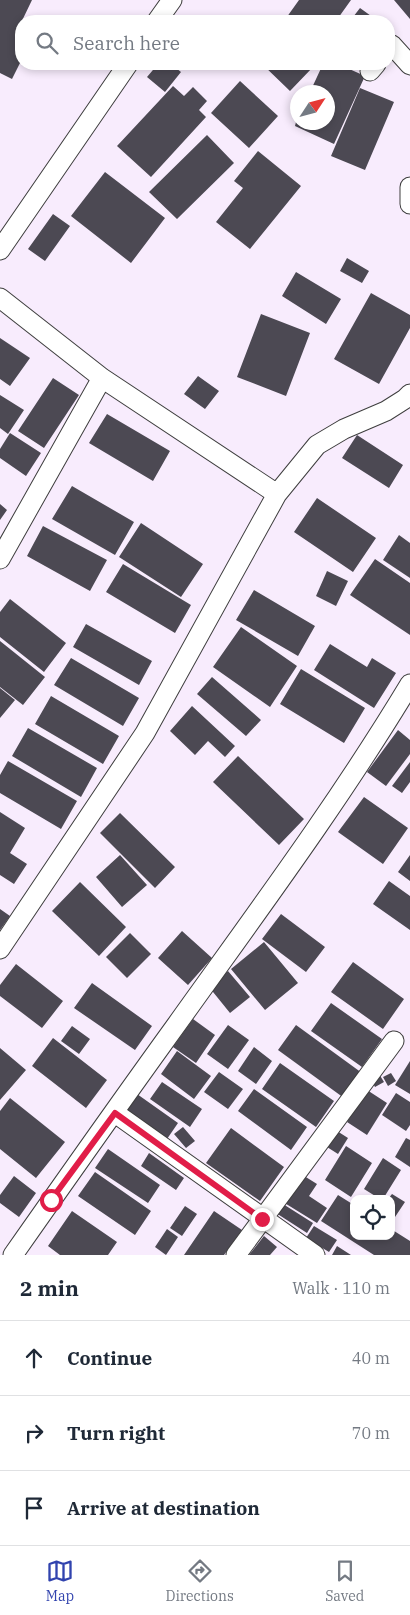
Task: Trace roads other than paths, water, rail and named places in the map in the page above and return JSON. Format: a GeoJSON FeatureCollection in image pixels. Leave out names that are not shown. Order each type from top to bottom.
{"type":"FeatureCollection","features":[{"type":"Feature","properties":{"kind":"street"},"geometry":{"type":"LineString","coordinates":[[161,15],[172,0]]}},
{"type":"Feature","properties":{"kind":"street"},"geometry":{"type":"LineString","coordinates":[[395,48],[410,65]]}},
{"type":"Feature","properties":{"kind":"street"},"geometry":{"type":"LineString","coordinates":[[0,250],[124,70]]}},
{"type":"Feature","properties":{"kind":"street"},"geometry":{"type":"LineString","coordinates":[[410,187],[410,204]]}},
{"type":"Feature","properties":{"kind":"street"},"geometry":{"type":"LineString","coordinates":[[0,298],[102,378],[277,494]]}},
{"type":"Feature","properties":{"kind":"street"},"geometry":{"type":"LineString","coordinates":[[0,559],[102,378]]}},
{"type":"Feature","properties":{"kind":"street"},"geometry":{"type":"LineString","coordinates":[[0,950],[145,733],[277,494],[317,445],[344,429],[386,411],[405,400],[410,394]]}},
{"type":"Feature","properties":{"kind":"street"},"geometry":{"type":"LineString","coordinates":[[12,1255],[315,832],[410,684]]}},
{"type":"Feature","properties":{"kind":"street"},"geometry":{"type":"LineString","coordinates":[[236,1255],[394,1042]]}},
{"type":"Feature","properties":{"kind":"street"},"geometry":{"type":"LineString","coordinates":[[115,1113],[315,1255]]}}]}
